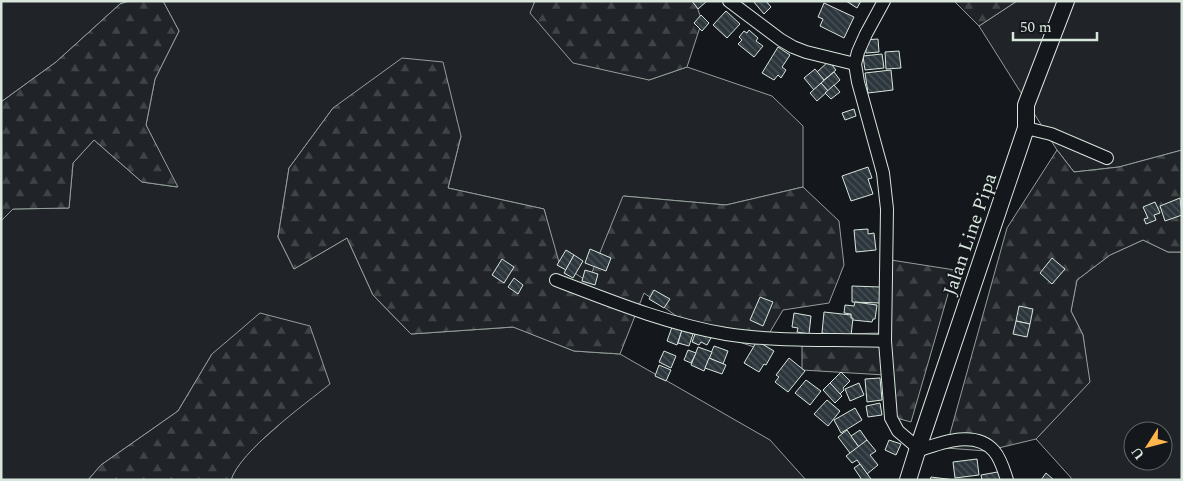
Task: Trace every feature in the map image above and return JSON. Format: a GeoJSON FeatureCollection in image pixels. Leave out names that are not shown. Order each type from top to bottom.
{"type":"FeatureCollection","features":[{"type":"Feature","properties":{"kind":"main road","name":"Jalan Line Pipa"},"geometry":{"type":"LineString","coordinates":[[908,480],[1026,128],[1026,106],[1066,1]]}},
{"type":"Feature","properties":{"kind":"street"},"geometry":{"type":"LineString","coordinates":[[729,1],[793,47],[855,64]]}},
{"type":"Feature","properties":{"kind":"street"},"geometry":{"type":"LineString","coordinates":[[884,1],[858,52],[855,64],[858,82],[883,173],[887,209],[885,341],[891,418],[898,431],[917,450],[960,440],[980,441],[994,450],[1008,480]]}},
{"type":"Feature","properties":{"kind":"street"},"geometry":{"type":"LineString","coordinates":[[1026,128],[1051,134],[1107,158]]}},
{"type":"Feature","properties":{"kind":"street"},"geometry":{"type":"LineString","coordinates":[[556,280],[634,310],[725,334],[796,340],[885,341]]}},
{"type":"Feature","properties":{"kind":"green space"},"geometry":{"type":"Polygon","coordinates":[[[1,1],[129,1],[120,4],[56,62],[1,102],[1,1]]]}},
{"type":"Feature","properties":{"kind":"green space"},"geometry":{"type":"Polygon","coordinates":[[[129,1],[163,1],[179,31],[155,79],[146,125],[178,187],[142,182],[94,140],[73,163],[69,208],[13,209],[1,221],[1,102],[56,62],[120,4],[129,1]]]}},
{"type":"Feature","properties":{"kind":"green space"},"geometry":{"type":"Polygon","coordinates":[[[163,1],[535,1],[531,13],[649,80],[687,67],[772,96],[803,126],[803,187],[726,205],[624,196],[588,283],[558,262],[544,209],[448,188],[461,136],[333,108],[289,168],[278,237],[294,269],[347,238],[373,295],[411,334],[514,327],[574,351],[620,354],[770,440],[806,480],[231,480],[239,465],[258,443],[279,425],[212,354],[178,411],[101,465],[88,480],[1,480],[1,221],[13,209],[69,208],[73,163],[94,140],[142,182],[177,187],[146,125],[155,79],[179,31],[163,1]]]}},
{"type":"Feature","properties":{"kind":"green space"},"geometry":{"type":"Polygon","coordinates":[[[535,1],[695,1],[702,21],[687,67],[649,80],[573,63],[530,13],[535,1]]]}},
{"type":"Feature","properties":{"kind":"green space"},"geometry":{"type":"Polygon","coordinates":[[[954,1],[1017,1],[979,26],[954,1]]]}},
{"type":"Feature","properties":{"kind":"green space"},"geometry":{"type":"Polygon","coordinates":[[[1017,1],[1182,1],[1182,150],[1119,167],[1074,172],[1057,150],[979,26],[1017,1]]]}},
{"type":"Feature","properties":{"kind":"green space"},"geometry":{"type":"Polygon","coordinates":[[[402,58],[443,62],[461,136],[448,188],[544,209],[559,262],[588,282],[623,196],[726,205],[803,187],[839,221],[844,265],[829,303],[783,310],[760,349],[689,325],[644,293],[620,354],[574,351],[513,327],[411,334],[373,295],[347,238],[294,269],[278,237],[289,168],[333,108],[402,58]]]}},
{"type":"Feature","properties":{"kind":"green space"},"geometry":{"type":"Polygon","coordinates":[[[1057,150],[1074,172],[1119,167],[1182,150],[1182,252],[1168,252],[1143,240],[1110,255],[1077,280],[1071,311],[1083,335],[1090,382],[1036,439],[986,451],[946,448],[1007,228],[1057,150]]]}},
{"type":"Feature","properties":{"kind":"green space"},"geometry":{"type":"Polygon","coordinates":[[[1143,240],[1168,252],[1182,252],[1182,480],[1073,480],[1036,439],[1089,382],[1083,335],[1071,311],[1077,280],[1110,255],[1143,240]]]}},
{"type":"Feature","properties":{"kind":"green space"},"geometry":{"type":"Polygon","coordinates":[[[891,260],[955,270],[911,422],[889,416],[885,375],[802,370],[802,335],[881,333],[891,260]]]}},
{"type":"Feature","properties":{"kind":"green space"},"geometry":{"type":"Polygon","coordinates":[[[260,313],[310,326],[330,384],[260,442],[237,468],[231,480],[88,480],[101,465],[178,411],[212,354],[260,313]]]}},
{"type":"Feature","properties":{"kind":"building"},"geometry":{"type":"Polygon","coordinates":[[[692,1],[707,1],[698,9],[692,1]]]}},
{"type":"Feature","properties":{"kind":"building"},"geometry":{"type":"Polygon","coordinates":[[[753,1],[766,1],[771,7],[764,14],[753,1]]]}},
{"type":"Feature","properties":{"kind":"building"},"geometry":{"type":"Polygon","coordinates":[[[846,1],[861,1],[857,8],[846,1]]]}},
{"type":"Feature","properties":{"kind":"building"},"geometry":{"type":"Polygon","coordinates":[[[824,3],[854,17],[844,38],[820,26],[823,19],[818,17],[824,3]]]}},
{"type":"Feature","properties":{"kind":"building"},"geometry":{"type":"Polygon","coordinates":[[[726,11],[740,24],[727,38],[713,25],[726,11]]]}},
{"type":"Feature","properties":{"kind":"building"},"geometry":{"type":"Polygon","coordinates":[[[701,15],[709,23],[702,31],[694,23],[701,15]]]}},
{"type":"Feature","properties":{"kind":"building"},"geometry":{"type":"Polygon","coordinates":[[[749,30],[758,38],[756,41],[763,46],[754,57],[738,44],[742,40],[739,37],[744,31],[747,33],[749,30]]]}},
{"type":"Feature","properties":{"kind":"building"},"geometry":{"type":"Polygon","coordinates":[[[878,39],[879,52],[866,53],[865,40],[878,39]]]}},
{"type":"Feature","properties":{"kind":"building"},"geometry":{"type":"Polygon","coordinates":[[[778,47],[790,55],[782,67],[786,70],[781,78],[778,75],[774,80],[762,73],[778,47]]]}},
{"type":"Feature","properties":{"kind":"building"},"geometry":{"type":"Polygon","coordinates":[[[899,51],[901,68],[886,69],[885,52],[899,51]]]}},
{"type":"Feature","properties":{"kind":"building"},"geometry":{"type":"Polygon","coordinates":[[[882,54],[884,68],[865,70],[863,56],[882,54]]]}},
{"type":"Feature","properties":{"kind":"building"},"geometry":{"type":"Polygon","coordinates":[[[829,61],[836,70],[824,80],[817,72],[829,61]]]}},
{"type":"Feature","properties":{"kind":"building"},"geometry":{"type":"Polygon","coordinates":[[[815,69],[824,80],[814,90],[804,78],[815,69]]]}},
{"type":"Feature","properties":{"kind":"building"},"geometry":{"type":"Polygon","coordinates":[[[891,70],[893,90],[868,93],[865,73],[891,70]]]}},
{"type":"Feature","properties":{"kind":"building"},"geometry":{"type":"Polygon","coordinates":[[[834,72],[840,80],[828,91],[821,83],[834,72]]]}},
{"type":"Feature","properties":{"kind":"building"},"geometry":{"type":"Polygon","coordinates":[[[821,83],[828,91],[817,101],[810,93],[821,83]]]}},
{"type":"Feature","properties":{"kind":"building"},"geometry":{"type":"Polygon","coordinates":[[[834,85],[840,92],[831,99],[825,93],[834,85]]]}},
{"type":"Feature","properties":{"kind":"building"},"geometry":{"type":"Polygon","coordinates":[[[854,109],[856,116],[845,120],[842,113],[854,109]]]}},
{"type":"Feature","properties":{"kind":"building"},"geometry":{"type":"Polygon","coordinates":[[[868,167],[872,178],[868,179],[873,194],[851,201],[842,176],[868,167]]]}},
{"type":"Feature","properties":{"kind":"building"},"geometry":{"type":"Polygon","coordinates":[[[1180,198],[1182,215],[1165,221],[1160,206],[1180,198]]]}},
{"type":"Feature","properties":{"kind":"building"},"geometry":{"type":"Polygon","coordinates":[[[1155,202],[1160,213],[1154,215],[1156,220],[1146,224],[1144,219],[1148,218],[1143,207],[1155,202]]]}},
{"type":"Feature","properties":{"kind":"building"},"geometry":{"type":"Polygon","coordinates":[[[868,229],[868,234],[874,233],[876,250],[856,252],[854,230],[868,229]]]}},
{"type":"Feature","properties":{"kind":"building"},"geometry":{"type":"Polygon","coordinates":[[[590,249],[611,258],[606,271],[585,263],[590,249]]]}},
{"type":"Feature","properties":{"kind":"building"},"geometry":{"type":"Polygon","coordinates":[[[566,250],[574,255],[566,270],[557,265],[566,250]]]}},
{"type":"Feature","properties":{"kind":"building"},"geometry":{"type":"Polygon","coordinates":[[[574,255],[583,261],[573,278],[564,273],[574,255]]]}},
{"type":"Feature","properties":{"kind":"building"},"geometry":{"type":"Polygon","coordinates":[[[1052,258],[1065,269],[1052,284],[1040,273],[1052,258]]]}},
{"type":"Feature","properties":{"kind":"building"},"geometry":{"type":"Polygon","coordinates":[[[502,259],[514,267],[504,283],[492,275],[502,259]]]}},
{"type":"Feature","properties":{"kind":"building"},"geometry":{"type":"Polygon","coordinates":[[[585,270],[598,274],[595,285],[582,281],[585,270]]]}},
{"type":"Feature","properties":{"kind":"building"},"geometry":{"type":"Polygon","coordinates":[[[514,278],[523,285],[518,294],[508,287],[514,278]]]}},
{"type":"Feature","properties":{"kind":"building"},"geometry":{"type":"Polygon","coordinates":[[[852,286],[880,287],[880,303],[852,302],[852,286]]]}},
{"type":"Feature","properties":{"kind":"building"},"geometry":{"type":"Polygon","coordinates":[[[654,290],[670,299],[664,308],[649,299],[654,290]]]}},
{"type":"Feature","properties":{"kind":"building"},"geometry":{"type":"Polygon","coordinates":[[[760,297],[773,302],[763,326],[750,320],[760,297]]]}},
{"type":"Feature","properties":{"kind":"building"},"geometry":{"type":"Polygon","coordinates":[[[855,302],[877,305],[875,319],[872,322],[853,320],[851,314],[844,313],[845,305],[854,306],[855,302]]]}},
{"type":"Feature","properties":{"kind":"building"},"geometry":{"type":"Polygon","coordinates":[[[1019,306],[1033,309],[1030,324],[1016,321],[1019,306]]]}},
{"type":"Feature","properties":{"kind":"building"},"geometry":{"type":"Polygon","coordinates":[[[824,312],[851,315],[851,318],[853,318],[851,336],[822,333],[824,312]]]}},
{"type":"Feature","properties":{"kind":"building"},"geometry":{"type":"Polygon","coordinates":[[[794,313],[811,316],[809,334],[797,332],[798,328],[792,327],[794,313]]]}},
{"type":"Feature","properties":{"kind":"building"},"geometry":{"type":"Polygon","coordinates":[[[1016,321],[1030,324],[1027,337],[1013,334],[1016,321]]]}},
{"type":"Feature","properties":{"kind":"building"},"geometry":{"type":"Polygon","coordinates":[[[672,327],[682,330],[677,345],[667,341],[672,327]]]}},
{"type":"Feature","properties":{"kind":"building"},"geometry":{"type":"Polygon","coordinates":[[[697,329],[712,336],[707,345],[701,342],[699,345],[692,342],[697,329]]]}},
{"type":"Feature","properties":{"kind":"building"},"geometry":{"type":"Polygon","coordinates":[[[682,330],[693,334],[689,346],[678,343],[682,330]]]}},
{"type":"Feature","properties":{"kind":"building"},"geometry":{"type":"Polygon","coordinates":[[[757,341],[774,351],[766,365],[764,364],[759,372],[744,363],[757,341]]]}},
{"type":"Feature","properties":{"kind":"building"},"geometry":{"type":"Polygon","coordinates":[[[714,346],[728,351],[723,364],[709,358],[714,346]]]}},
{"type":"Feature","properties":{"kind":"building"},"geometry":{"type":"Polygon","coordinates":[[[698,347],[712,352],[704,371],[691,365],[698,347]]]}},
{"type":"Feature","properties":{"kind":"building"},"geometry":{"type":"Polygon","coordinates":[[[688,350],[696,353],[691,363],[684,360],[688,350]]]}},
{"type":"Feature","properties":{"kind":"building"},"geometry":{"type":"Polygon","coordinates":[[[664,351],[676,356],[671,368],[659,362],[664,351]]]}},
{"type":"Feature","properties":{"kind":"building"},"geometry":{"type":"Polygon","coordinates":[[[709,358],[726,365],[722,374],[705,368],[709,358]]]}},
{"type":"Feature","properties":{"kind":"building"},"geometry":{"type":"Polygon","coordinates":[[[789,358],[805,371],[788,392],[775,382],[779,377],[776,375],[789,358]]]}},
{"type":"Feature","properties":{"kind":"building"},"geometry":{"type":"Polygon","coordinates":[[[659,365],[671,370],[666,381],[655,376],[659,365]]]}},
{"type":"Feature","properties":{"kind":"building"},"geometry":{"type":"Polygon","coordinates":[[[841,372],[850,381],[840,394],[830,383],[841,372]]]}},
{"type":"Feature","properties":{"kind":"building"},"geometry":{"type":"Polygon","coordinates":[[[880,378],[882,400],[867,402],[865,379],[880,378]]]}},
{"type":"Feature","properties":{"kind":"building"},"geometry":{"type":"Polygon","coordinates":[[[806,380],[821,391],[810,405],[795,393],[806,380]]]}},
{"type":"Feature","properties":{"kind":"building"},"geometry":{"type":"Polygon","coordinates":[[[830,383],[842,396],[835,403],[823,390],[830,383]]]}},
{"type":"Feature","properties":{"kind":"building"},"geometry":{"type":"Polygon","coordinates":[[[859,383],[864,395],[850,401],[845,389],[859,383]]]}},
{"type":"Feature","properties":{"kind":"building"},"geometry":{"type":"Polygon","coordinates":[[[827,400],[840,411],[828,426],[814,414],[827,400]]]}},
{"type":"Feature","properties":{"kind":"building"},"geometry":{"type":"Polygon","coordinates":[[[880,403],[882,415],[868,417],[866,406],[880,403]]]}},
{"type":"Feature","properties":{"kind":"building"},"geometry":{"type":"Polygon","coordinates":[[[855,408],[862,420],[841,433],[834,420],[855,408]]]}},
{"type":"Feature","properties":{"kind":"building"},"geometry":{"type":"Polygon","coordinates":[[[847,430],[859,447],[850,453],[838,437],[847,430]]]}},
{"type":"Feature","properties":{"kind":"building"},"geometry":{"type":"Polygon","coordinates":[[[860,430],[867,440],[859,447],[851,436],[860,430]]]}},
{"type":"Feature","properties":{"kind":"building"},"geometry":{"type":"Polygon","coordinates":[[[867,440],[876,451],[870,455],[878,465],[867,474],[857,460],[852,463],[846,456],[867,440]]]}},
{"type":"Feature","properties":{"kind":"building"},"geometry":{"type":"Polygon","coordinates":[[[889,440],[901,444],[896,455],[885,450],[889,440]]]}},
{"type":"Feature","properties":{"kind":"building"},"geometry":{"type":"Polygon","coordinates":[[[977,459],[979,475],[955,478],[953,462],[977,459]]]}},
{"type":"Feature","properties":{"kind":"building"},"geometry":{"type":"Polygon","coordinates":[[[860,464],[871,479],[862,480],[854,468],[860,464]]]}},
{"type":"Feature","properties":{"kind":"building"},"geometry":{"type":"Polygon","coordinates":[[[1003,471],[1005,480],[982,480],[981,475],[1003,471]]]}},
{"type":"Feature","properties":{"kind":"building"},"geometry":{"type":"Polygon","coordinates":[[[1046,473],[1054,480],[1041,480],[1046,473]]]}},
{"type":"Feature","properties":{"kind":"building"},"geometry":{"type":"Polygon","coordinates":[[[931,477],[955,480],[930,480],[931,477]]]}}]}
